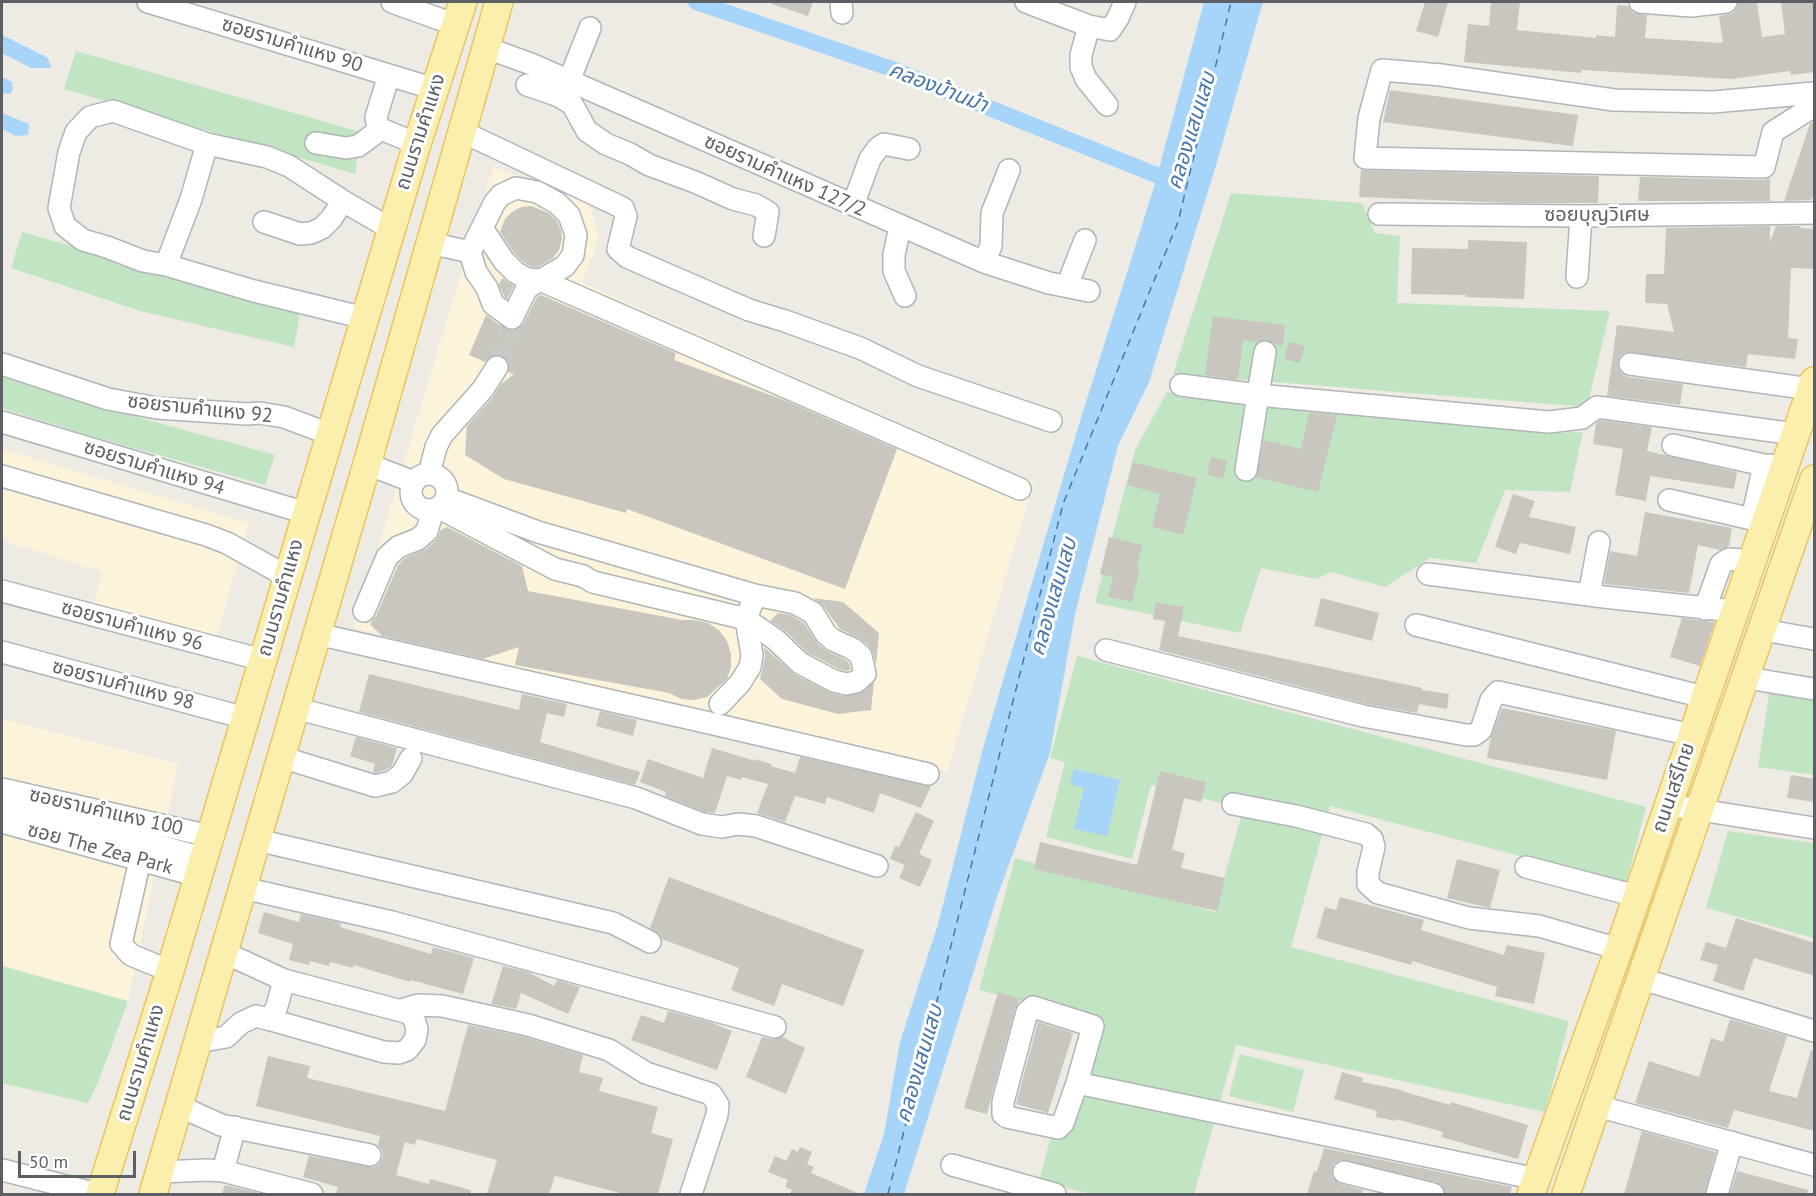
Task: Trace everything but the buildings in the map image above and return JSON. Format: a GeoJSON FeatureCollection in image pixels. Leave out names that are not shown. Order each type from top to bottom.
{"type":"FeatureCollection","features":[{"type":"Feature","properties":{"kind":"main road","name":"ถนนรามคำแหง"},"geometry":{"type":"LineString","coordinates":[[156,1188],[499,2]]}},
{"type":"Feature","properties":{"kind":"main road","name":"ถนนรามคำแหง"},"geometry":{"type":"LineString","coordinates":[[98,1194],[170,971],[329,434],[459,13]]}},
{"type":"Feature","properties":{"kind":"main road","name":"ถนนเสรีไทย"},"geometry":{"type":"LineString","coordinates":[[1534,1187],[1752,561],[1759,519],[1774,466],[1795,434],[1813,385]]}},
{"type":"Feature","properties":{"kind":"main road","name":"ถนนเสรีไทย"},"geometry":{"type":"LineString","coordinates":[[1566,1194],[1763,630],[1807,525],[1815,479]]}},
{"type":"Feature","properties":{"kind":"main road"},"geometry":{"type":"LineString","coordinates":[[275,620],[317,634]]}},
{"type":"Feature","properties":{"kind":"street","name":"ซอยรามคำแหง 90"},"geometry":{"type":"LineString","coordinates":[[148,2],[435,88]]}},
{"type":"Feature","properties":{"kind":"street"},"geometry":{"type":"LineString","coordinates":[[392,2],[459,13]]}},
{"type":"Feature","properties":{"kind":"street"},"geometry":{"type":"LineString","coordinates":[[1026,2],[1089,26],[1110,30],[1125,2]]}},
{"type":"Feature","properties":{"kind":"street"},"geometry":{"type":"LineString","coordinates":[[1640,2],[1691,6],[1726,2]]}},
{"type":"Feature","properties":{"kind":"street"},"geometry":{"type":"LineString","coordinates":[[1089,26],[1081,55],[1081,67],[1086,79],[1107,105]]}},
{"type":"Feature","properties":{"kind":"street"},"geometry":{"type":"LineString","coordinates":[[569,81],[590,28]]}},
{"type":"Feature","properties":{"kind":"street","name":"ซอยรามคำแหง 127/2"},"geometry":{"type":"LineString","coordinates":[[487,48],[569,81],[984,262],[1021,275],[1089,291]]}},
{"type":"Feature","properties":{"kind":"street"},"geometry":{"type":"LineString","coordinates":[[1815,93],[1713,102],[1614,100],[1441,75],[1382,70],[1369,117],[1365,158],[1764,167],[1773,132],[1815,106]]}},
{"type":"Feature","properties":{"kind":"street"},"geometry":{"type":"LineString","coordinates":[[389,75],[376,117],[381,129],[417,144]]}},
{"type":"Feature","properties":{"kind":"street"},"geometry":{"type":"LineString","coordinates":[[527,85],[559,96],[572,104],[587,131],[606,144],[649,165],[734,199],[756,205],[768,212],[764,236]]}},
{"type":"Feature","properties":{"kind":"street"},"geometry":{"type":"LineString","coordinates":[[365,318],[254,291],[166,265],[143,261],[83,240],[65,226],[59,208],[69,152],[76,132],[90,117],[113,111],[207,144],[267,157],[282,163],[391,229]]}},
{"type":"Feature","properties":{"kind":"street"},"geometry":{"type":"LineString","coordinates":[[316,143],[346,148],[358,146],[381,129]]}},
{"type":"Feature","properties":{"kind":"street"},"geometry":{"type":"LineString","coordinates":[[463,132],[622,208],[626,216],[618,249],[627,257],[749,310],[860,348],[918,376],[1051,421]]}},
{"type":"Feature","properties":{"kind":"street"},"geometry":{"type":"LineString","coordinates":[[166,265],[191,199],[207,144]]}},
{"type":"Feature","properties":{"kind":"street"},"geometry":{"type":"LineString","coordinates":[[853,205],[870,159],[878,148],[884,144],[909,149]]}},
{"type":"Feature","properties":{"kind":"street"},"geometry":{"type":"LineString","coordinates":[[984,262],[991,246],[992,213],[1009,170]]}},
{"type":"Feature","properties":{"kind":"street"},"geometry":{"type":"LineString","coordinates":[[516,188],[549,197],[569,215],[576,235],[573,255],[565,266],[527,288],[512,318],[493,304],[487,288],[476,272],[470,252],[495,202],[501,195],[516,188]]}},
{"type":"Feature","properties":{"kind":"street"},"geometry":{"type":"LineString","coordinates":[[264,222],[300,234],[311,233],[322,228],[331,219],[343,201]]}},
{"type":"Feature","properties":{"kind":"street","name":"ซอยบุญวิเศษ"},"geometry":{"type":"LineString","coordinates":[[1379,214],[1581,216],[1815,213]]}},
{"type":"Feature","properties":{"kind":"street"},"geometry":{"type":"LineString","coordinates":[[1577,277],[1581,216]]}},
{"type":"Feature","properties":{"kind":"street"},"geometry":{"type":"LineString","coordinates":[[900,226],[894,255],[894,271],[905,296]]}},
{"type":"Feature","properties":{"kind":"street"},"geometry":{"type":"LineString","coordinates":[[482,228],[504,261],[515,272],[527,279],[540,280],[1020,489]]}},
{"type":"Feature","properties":{"kind":"street"},"geometry":{"type":"LineString","coordinates":[[1067,286],[1085,240]]}},
{"type":"Feature","properties":{"kind":"street"},"geometry":{"type":"LineString","coordinates":[[430,243],[470,252]]}},
{"type":"Feature","properties":{"kind":"street"},"geometry":{"type":"LineString","coordinates":[[1246,470],[1265,352]]}},
{"type":"Feature","properties":{"kind":"street","name":"ซอยรามคําแหง 92"},"geometry":{"type":"LineString","coordinates":[[2,364],[108,399],[157,408],[260,413],[284,417],[329,434]]}},
{"type":"Feature","properties":{"kind":"street"},"geometry":{"type":"LineString","coordinates":[[1630,364],[1813,385]]}},
{"type":"Feature","properties":{"kind":"street"},"geometry":{"type":"LineString","coordinates":[[440,505],[555,569],[583,576],[593,582],[746,619],[776,640],[800,663],[834,681],[846,684],[856,682],[865,674],[861,656],[834,640],[826,633],[813,613],[795,603],[755,595],[440,505],[421,508],[416,505],[411,494],[422,478],[442,435],[483,389],[497,367]]}},
{"type":"Feature","properties":{"kind":"street"},"geometry":{"type":"LineString","coordinates":[[1181,385],[1258,395],[1549,422],[1582,418],[1597,407],[1795,434]]}},
{"type":"Feature","properties":{"kind":"street","name":"ซอยรามคําแหง 94"},"geometry":{"type":"LineString","coordinates":[[2,422],[306,513]]}},
{"type":"Feature","properties":{"kind":"street"},"geometry":{"type":"LineString","coordinates":[[1673,445],[1774,466]]}},
{"type":"Feature","properties":{"kind":"street"},"geometry":{"type":"LineString","coordinates":[[364,611],[387,557],[398,547],[417,539],[427,531],[448,492],[440,478],[422,478],[367,464]]}},
{"type":"Feature","properties":{"kind":"street"},"geometry":{"type":"LineString","coordinates":[[2,476],[206,535],[228,543],[288,577]]}},
{"type":"Feature","properties":{"kind":"street"},"geometry":{"type":"LineString","coordinates":[[1669,500],[1759,519]]}},
{"type":"Feature","properties":{"kind":"street"},"geometry":{"type":"LineString","coordinates":[[1589,595],[1599,542]]}},
{"type":"Feature","properties":{"kind":"street"},"geometry":{"type":"LineString","coordinates":[[1705,609],[1721,564],[1729,559],[1752,561]]}},
{"type":"Feature","properties":{"kind":"street"},"geometry":{"type":"LineString","coordinates":[[1428,574],[1705,609],[1734,610]]}},
{"type":"Feature","properties":{"kind":"street","name":"ซอยรามคําแหง 96"},"geometry":{"type":"LineString","coordinates":[[2,591],[263,660]]}},
{"type":"Feature","properties":{"kind":"street"},"geometry":{"type":"LineString","coordinates":[[720,704],[740,683],[750,667],[752,655],[746,619],[755,595]]}},
{"type":"Feature","properties":{"kind":"street"},"geometry":{"type":"LineString","coordinates":[[1416,625],[1704,697]]}},
{"type":"Feature","properties":{"kind":"street"},"geometry":{"type":"LineString","coordinates":[[1763,630],[1815,639]]}},
{"type":"Feature","properties":{"kind":"street"},"geometry":{"type":"LineString","coordinates":[[317,634],[683,716],[928,774]]}},
{"type":"Feature","properties":{"kind":"street"},"geometry":{"type":"LineString","coordinates":[[1106,650],[1363,716],[1466,735],[1474,735],[1481,730],[1491,700],[1498,692],[1692,735]]}},
{"type":"Feature","properties":{"kind":"street","name":"ซอยรามคําแหง 98"},"geometry":{"type":"LineString","coordinates":[[2,652],[245,718]]}},
{"type":"Feature","properties":{"kind":"street"},"geometry":{"type":"LineString","coordinates":[[1747,678],[1815,689]]}},
{"type":"Feature","properties":{"kind":"street"},"geometry":{"type":"LineString","coordinates":[[295,708],[636,798],[702,824],[722,827],[738,824],[756,826],[878,866]]}},
{"type":"Feature","properties":{"kind":"street"},"geometry":{"type":"LineString","coordinates":[[281,756],[375,786],[393,782],[402,774],[411,758]]}},
{"type":"Feature","properties":{"kind":"street","name":"ซอยรามคำแหง 100"},"geometry":{"type":"LineString","coordinates":[[2,789],[204,857]]}},
{"type":"Feature","properties":{"kind":"street","name":"ซอยรามคำแหง 100"},"geometry":{"type":"LineString","coordinates":[[2,804],[204,857]]}},
{"type":"Feature","properties":{"kind":"street"},"geometry":{"type":"LineString","coordinates":[[1233,804],[1296,816],[1366,834],[1372,839],[1374,848],[1368,872],[1368,884],[1378,893],[1469,918],[1539,926],[1618,949]]}},
{"type":"Feature","properties":{"kind":"street"},"geometry":{"type":"LineString","coordinates":[[1668,805],[1815,828]]}},
{"type":"Feature","properties":{"kind":"street","name":"ซอย The Zea Park"},"geometry":{"type":"LineString","coordinates":[[2,822],[140,860],[204,857]]}},
{"type":"Feature","properties":{"kind":"street"},"geometry":{"type":"LineString","coordinates":[[257,840],[614,923],[650,942]]}},
{"type":"Feature","properties":{"kind":"street"},"geometry":{"type":"LineString","coordinates":[[140,860],[121,944],[130,955],[170,971]]}},
{"type":"Feature","properties":{"kind":"street"},"geometry":{"type":"LineString","coordinates":[[1526,867],[1636,896]]}},
{"type":"Feature","properties":{"kind":"street"},"geometry":{"type":"LineString","coordinates":[[243,888],[392,922],[775,1027]]}},
{"type":"Feature","properties":{"kind":"street"},"geometry":{"type":"LineString","coordinates":[[197,1042],[226,1037],[241,1023],[256,1016],[384,1052],[399,1053],[407,1050],[415,1040],[417,1029],[409,1013],[284,981],[223,952]]}},
{"type":"Feature","properties":{"kind":"street"},"geometry":{"type":"LineString","coordinates":[[1642,979],[1815,1031]]}},
{"type":"Feature","properties":{"kind":"street"},"geometry":{"type":"LineString","coordinates":[[271,1020],[284,981]]}},
{"type":"Feature","properties":{"kind":"street"},"geometry":{"type":"LineString","coordinates":[[401,1010],[418,1005],[442,1006],[528,1025],[609,1050],[646,1073],[711,1094],[718,1105],[717,1114],[691,1194]]}},
{"type":"Feature","properties":{"kind":"street"},"geometry":{"type":"LineString","coordinates":[[1030,1008],[1093,1026],[1080,1083],[1063,1123],[1058,1128],[1007,1117],[1004,1114],[1003,1102],[1030,1008]]}},
{"type":"Feature","properties":{"kind":"street"},"geometry":{"type":"LineString","coordinates":[[1080,1083],[1534,1187]]}},
{"type":"Feature","properties":{"kind":"street"},"geometry":{"type":"LineString","coordinates":[[179,1106],[221,1125],[370,1155]]}},
{"type":"Feature","properties":{"kind":"street"},"geometry":{"type":"LineString","coordinates":[[1598,1106],[1815,1165]]}},
{"type":"Feature","properties":{"kind":"street"},"geometry":{"type":"LineString","coordinates":[[223,1171],[235,1127]]}},
{"type":"Feature","properties":{"kind":"street"},"geometry":{"type":"LineString","coordinates":[[1717,1194],[1732,1142]]}},
{"type":"Feature","properties":{"kind":"street"},"geometry":{"type":"LineString","coordinates":[[952,1165],[1055,1194]]}},
{"type":"Feature","properties":{"kind":"street"},"geometry":{"type":"LineString","coordinates":[[2,1170],[43,1188],[98,1194]]}},
{"type":"Feature","properties":{"kind":"street"},"geometry":{"type":"LineString","coordinates":[[156,1188],[207,1170],[223,1171],[312,1194]]}},
{"type":"Feature","properties":{"kind":"street"},"geometry":{"type":"LineString","coordinates":[[1344,1172],[1433,1194]]}},
{"type":"Feature","properties":{"kind":"shaded area"},"geometry":{"type":"Polygon","coordinates":[[[493,167],[588,201],[599,238],[582,283],[1034,482],[947,772],[354,628],[493,167]]]}},
{"type":"Feature","properties":{"kind":"shaded area"},"geometry":{"type":"Polygon","coordinates":[[[2,449],[249,523],[211,656],[89,622],[102,572],[2,540],[2,449]]]}},
{"type":"Feature","properties":{"kind":"shaded area"},"geometry":{"type":"Polygon","coordinates":[[[2,719],[178,764],[128,1001],[2,966],[2,719]]]}},
{"type":"Feature","properties":{"kind":"green space"},"geometry":{"type":"Polygon","coordinates":[[[76,51],[361,132],[355,174],[64,89],[76,51]]]}},
{"type":"Feature","properties":{"kind":"green space"},"geometry":{"type":"Polygon","coordinates":[[[1231,193],[1362,203],[1375,233],[1400,236],[1397,303],[1610,311],[1587,407],[1173,374],[1231,193]]]}},
{"type":"Feature","properties":{"kind":"green space"},"geometry":{"type":"Polygon","coordinates":[[[22,232],[300,312],[294,347],[140,311],[11,268],[22,232]]]}},
{"type":"Feature","properties":{"kind":"green space"},"geometry":{"type":"Polygon","coordinates":[[[2,375],[61,396],[275,455],[265,485],[2,408],[2,375]]]}},
{"type":"Feature","properties":{"kind":"green space"},"geometry":{"type":"Polygon","coordinates":[[[1167,392],[1548,433],[1583,432],[1570,492],[1505,490],[1476,563],[1430,558],[1385,587],[1331,572],[1317,579],[1261,568],[1240,633],[1095,603],[1135,450],[1167,392]]]}},
{"type":"Feature","properties":{"kind":"green space"},"geometry":{"type":"Polygon","coordinates":[[[1077,656],[1646,807],[1626,884],[1330,806],[1291,947],[1569,1021],[1545,1112],[1236,1045],[1194,1194],[1092,1194],[1039,1181],[1083,1017],[979,990],[1015,858],[1215,912],[1243,809],[1151,785],[1132,859],[1046,837],[1065,762],[1050,758],[1077,656]]]}},
{"type":"Feature","properties":{"kind":"green space"},"geometry":{"type":"Polygon","coordinates":[[[1771,682],[1814,689],[1814,775],[1758,767],[1771,682]]]}},
{"type":"Feature","properties":{"kind":"green space"},"geometry":{"type":"Polygon","coordinates":[[[1728,831],[1814,843],[1814,938],[1706,908],[1728,831]]]}},
{"type":"Feature","properties":{"kind":"green space"},"geometry":{"type":"Polygon","coordinates":[[[2,966],[128,1001],[99,1080],[88,1103],[2,1083],[2,966]]]}},
{"type":"Feature","properties":{"kind":"green space"},"geometry":{"type":"Polygon","coordinates":[[[1240,1054],[1304,1070],[1293,1112],[1229,1096],[1240,1054]]]}},
{"type":"Feature","properties":{"kind":"water","name":"คลองแสนแสบ"},"geometry":{"type":"Polygon","coordinates":[[[1204,2],[1263,2],[1217,162],[1149,382],[1118,446],[1075,614],[1050,753],[997,897],[904,1194],[864,1194],[884,1134],[900,1042],[938,924],[983,748],[1080,421],[1154,187],[1204,2]]]}},
{"type":"Feature","properties":{"kind":"water"},"geometry":{"type":"Polygon","coordinates":[[[2,35],[48,58],[51,68],[31,68],[2,53],[2,35]]]}},
{"type":"Feature","properties":{"kind":"water"},"geometry":{"type":"Polygon","coordinates":[[[2,77],[12,82],[13,90],[10,94],[2,93],[2,77]]]}},
{"type":"Feature","properties":{"kind":"water"},"geometry":{"type":"Polygon","coordinates":[[[2,113],[29,124],[28,135],[16,136],[2,129],[2,113]]]}},
{"type":"Feature","properties":{"kind":"water"},"geometry":{"type":"Polygon","coordinates":[[[1074,769],[1120,780],[1107,836],[1074,829],[1084,788],[1070,784],[1074,769]]]}},
{"type":"Feature","properties":{"kind":"waterway","name":"คลองบ้านม้า"},"geometry":{"type":"LineString","coordinates":[[696,2],[892,69],[1176,183]]}},
{"type":"Feature","properties":{"kind":"ferry route"},"geometry":{"type":"LineString","coordinates":[[888,1194],[1063,504],[1178,222],[1231,2]]}},
{"type":"Feature","properties":{"kind":"tunnel"},"geometry":{"type":"LineString","coordinates":[[497,367],[507,341],[512,318]]}}]}
